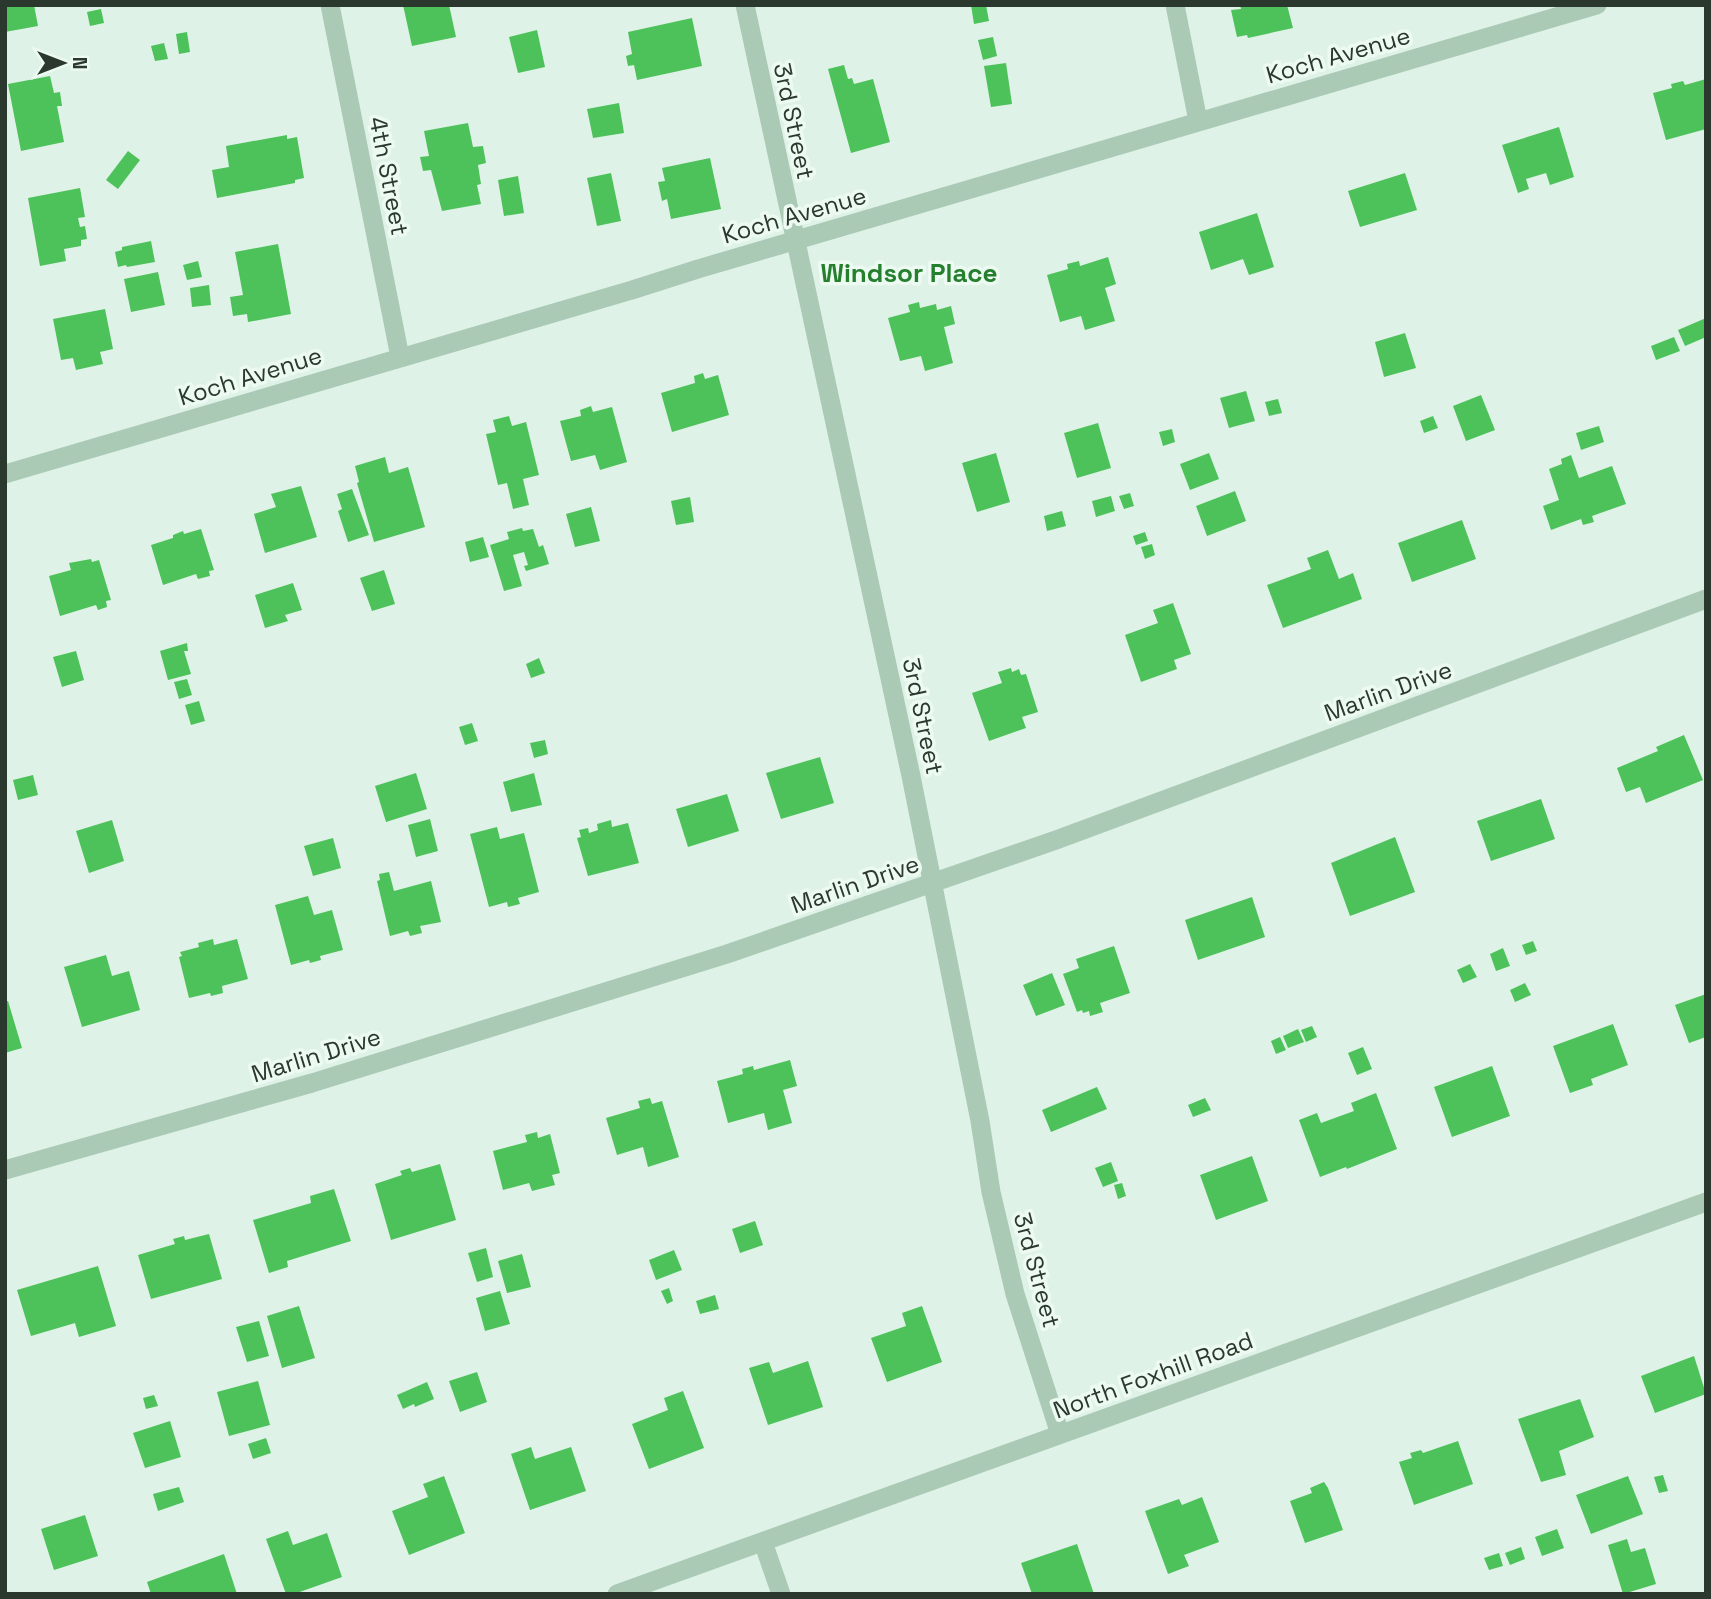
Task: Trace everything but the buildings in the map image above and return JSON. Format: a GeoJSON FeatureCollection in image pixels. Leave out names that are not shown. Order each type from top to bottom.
{"type":"FeatureCollection","features":[{"type":"Feature","properties":{"kind":"street","name":"4th Street"},"geometry":{"type":"LineString","coordinates":[[330,5],[400,357]]}},
{"type":"Feature","properties":{"kind":"street","name":"3rd Street"},"geometry":{"type":"LineString","coordinates":[[745,5],[932,882],[980,1121],[991,1192],[1015,1294],[1060,1434]]}},
{"type":"Feature","properties":{"kind":"street"},"geometry":{"type":"LineString","coordinates":[[1175,5],[1198,121]]}},
{"type":"Feature","properties":{"kind":"street","name":"Koch Avenue"},"geometry":{"type":"LineString","coordinates":[[5,474],[1597,5]]}},
{"type":"Feature","properties":{"kind":"street","name":"Marlin Drive"},"geometry":{"type":"LineString","coordinates":[[5,1170],[325,1079],[675,971],[1069,835],[1706,599]]}},
{"type":"Feature","properties":{"kind":"street","name":"North Foxhill Road"},"geometry":{"type":"LineString","coordinates":[[617,1594],[1706,1202]]}},
{"type":"Feature","properties":{"kind":"street"},"geometry":{"type":"LineString","coordinates":[[763,1542],[782,1594]]}},
{"type":"Feature","properties":{"kind":"district","name":"Windsor Place"},"geometry":{"type":"Point","coordinates":[909,273]}}]}
